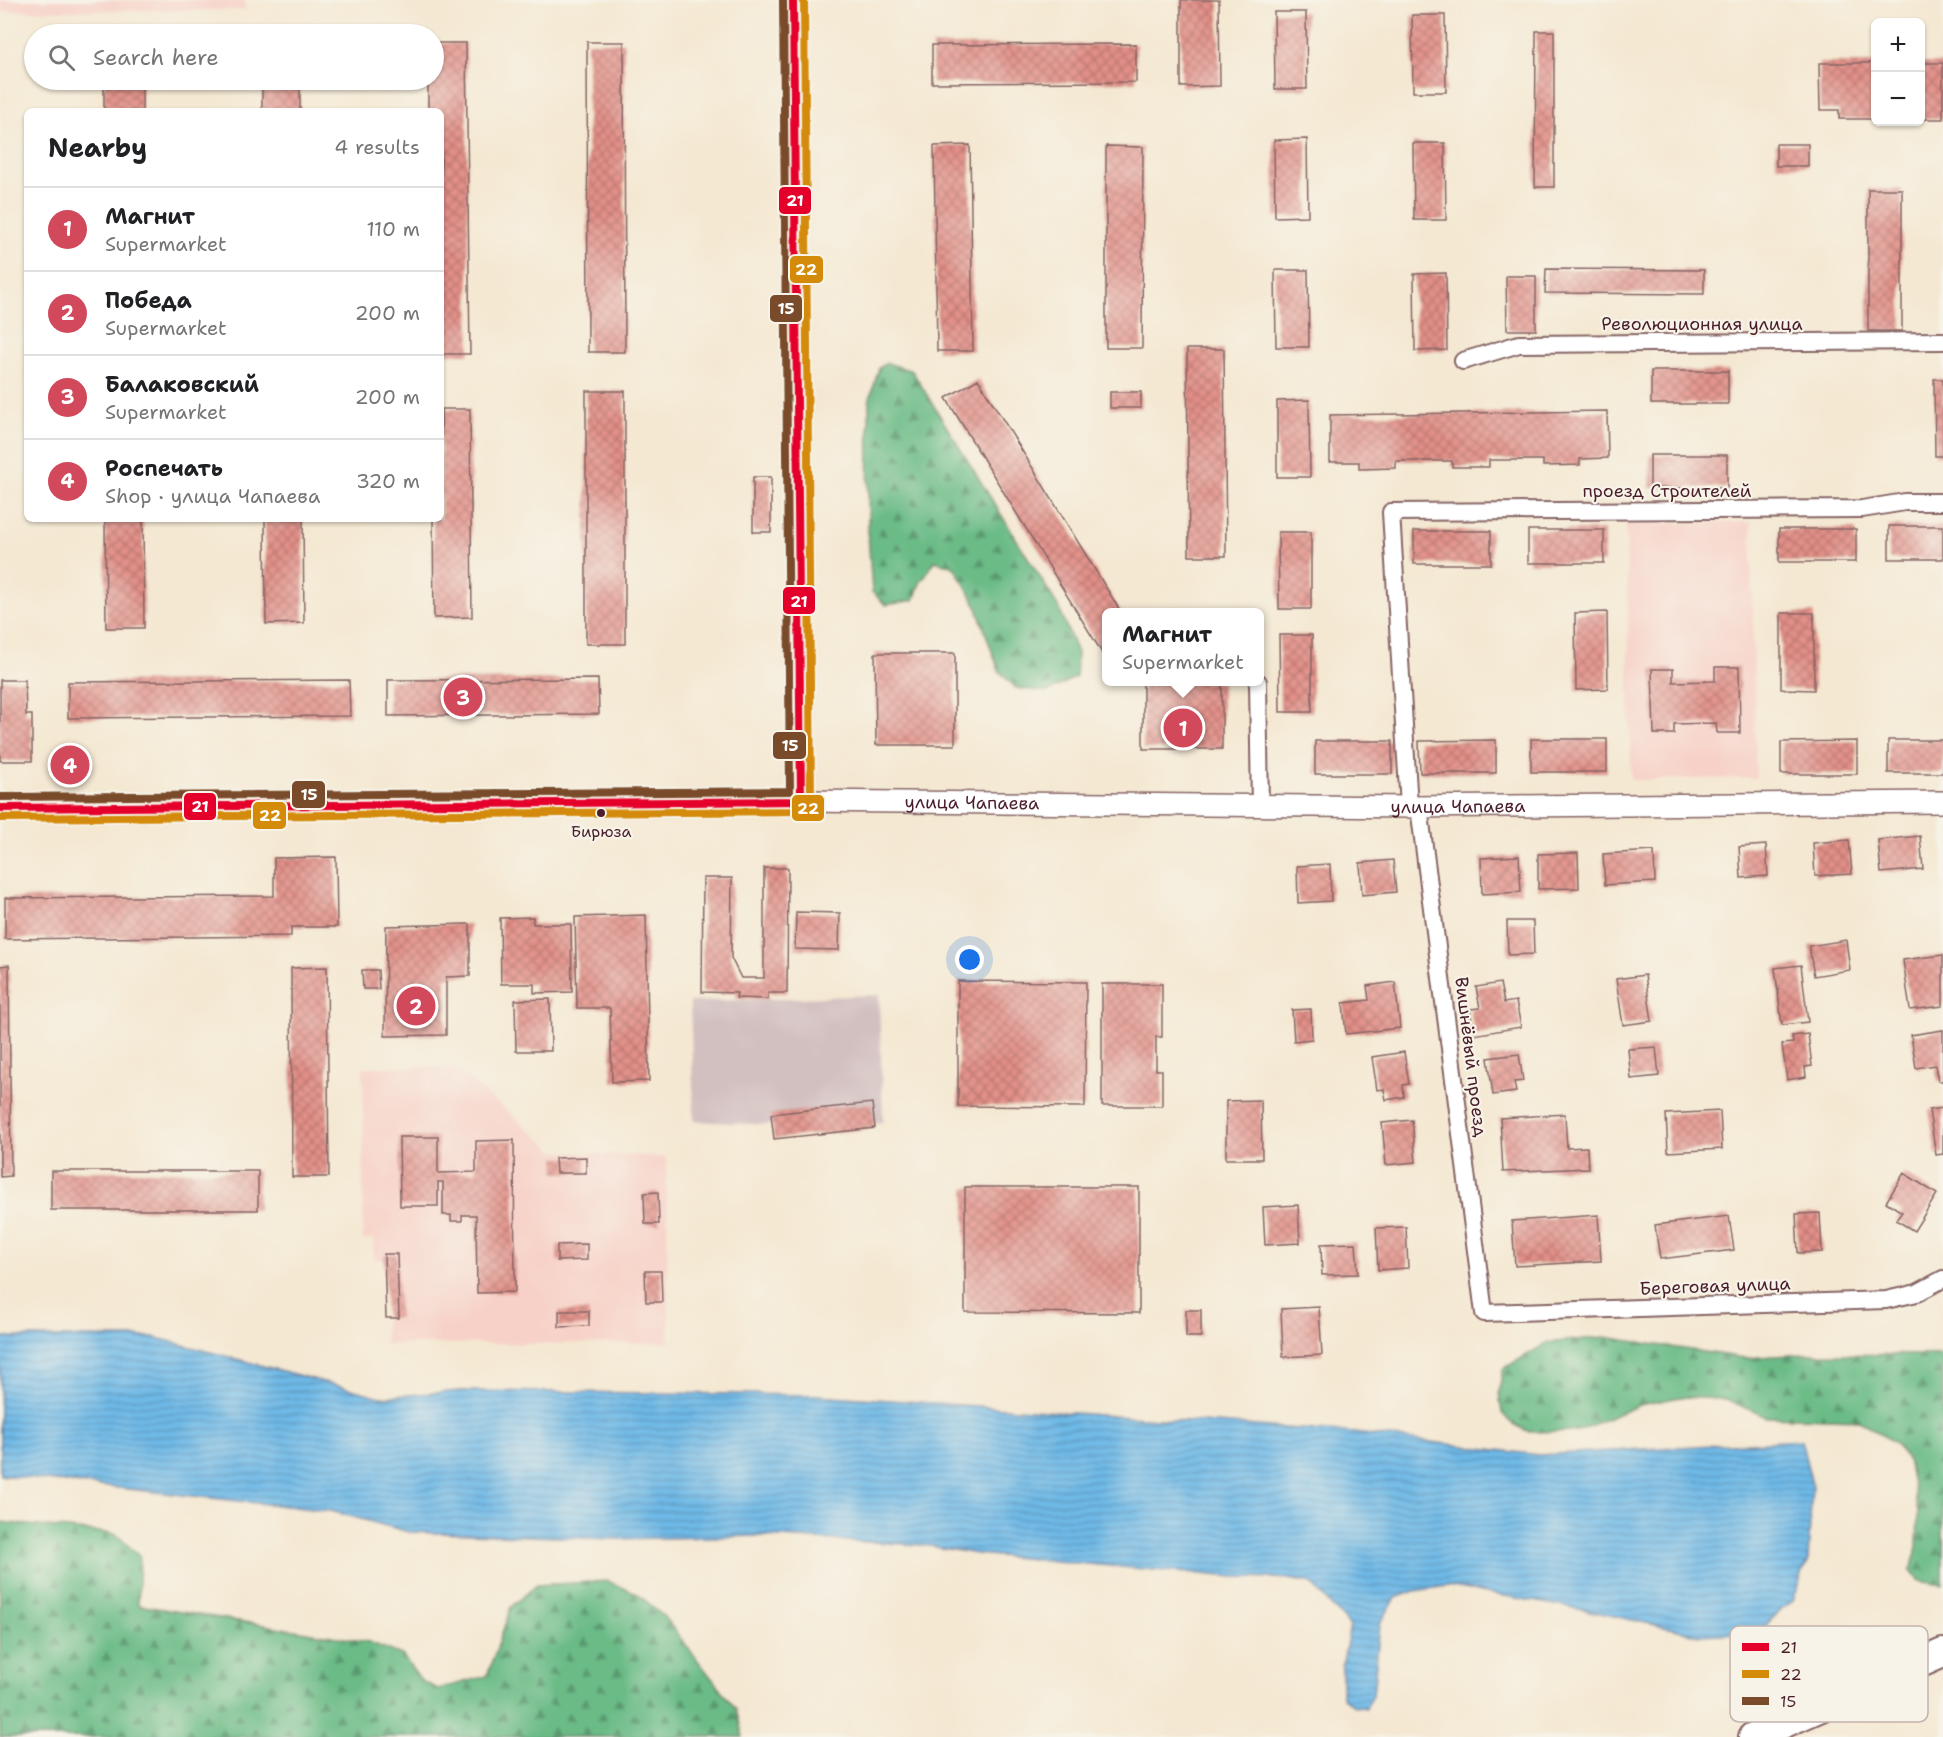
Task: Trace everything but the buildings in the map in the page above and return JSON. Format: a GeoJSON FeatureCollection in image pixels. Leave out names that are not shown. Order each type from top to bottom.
{"type":"FeatureCollection","features":[{"type":"Feature","properties":{"kind":"highway"},"geometry":{"type":"LineString","coordinates":[[1928,1660],[1943,1653]]}},
{"type":"Feature","properties":{"kind":"highway"},"geometry":{"type":"LineString","coordinates":[[1753,1737],[1787,1722]]}},
{"type":"Feature","properties":{"kind":"main road"},"geometry":{"type":"LineString","coordinates":[[793,0],[801,801]]}},
{"type":"Feature","properties":{"kind":"main road","name":"улица Чапаева"},"geometry":{"type":"LineString","coordinates":[[0,808],[801,801]]}},
{"type":"Feature","properties":{"kind":"street","name":"Революционная улица"},"geometry":{"type":"LineString","coordinates":[[1463,361],[1519,344],[1943,341]]}},
{"type":"Feature","properties":{"kind":"street","name":"проезд Строителей"},"geometry":{"type":"LineString","coordinates":[[1391,512],[1862,509],[1905,502],[1943,502]]}},
{"type":"Feature","properties":{"kind":"street","name":"Вишнёвый проезд"},"geometry":{"type":"LineString","coordinates":[[1391,512],[1414,807],[1484,1313]]}},
{"type":"Feature","properties":{"kind":"street"},"geometry":{"type":"LineString","coordinates":[[1258,686],[1260,806]]}},
{"type":"Feature","properties":{"kind":"street","name":"улица Чапаева"},"geometry":{"type":"LineString","coordinates":[[801,801],[1414,807],[1943,802]]}},
{"type":"Feature","properties":{"kind":"street","name":"Береговая улица"},"geometry":{"type":"LineString","coordinates":[[1484,1313],[1886,1300],[1917,1293],[1943,1279]]}},
{"type":"Feature","properties":{"kind":"shaded area"},"geometry":{"type":"Polygon","coordinates":[[[0,0],[245,0],[245,10],[0,11],[0,0]]]}},
{"type":"Feature","properties":{"kind":"shaded area"},"geometry":{"type":"Polygon","coordinates":[[[1751,522],[1756,778],[1631,780],[1626,524],[1751,522]]]}},
{"type":"Feature","properties":{"kind":"shaded area"},"geometry":{"type":"Polygon","coordinates":[[[879,995],[883,1122],[875,1123],[875,1128],[774,1139],[772,1125],[694,1121],[690,1002],[879,995]]]}},
{"type":"Feature","properties":{"kind":"shaded area"},"geometry":{"type":"Polygon","coordinates":[[[363,1067],[454,1067],[556,1152],[666,1157],[669,1343],[385,1344],[384,1260],[374,1259],[373,1239],[363,1240],[363,1067]]]}},
{"type":"Feature","properties":{"kind":"green space"},"geometry":{"type":"Polygon","coordinates":[[[887,363],[912,371],[1058,606],[1077,653],[1076,677],[1048,692],[1016,688],[999,671],[974,600],[954,567],[935,561],[920,583],[914,600],[886,605],[872,592],[868,533],[869,402],[879,368],[887,363]]]}},
{"type":"Feature","properties":{"kind":"green space"},"geometry":{"type":"Polygon","coordinates":[[[1604,1337],[1745,1358],[1804,1354],[1943,1355],[1943,1585],[1919,1581],[1911,1571],[1917,1547],[1918,1512],[1909,1464],[1896,1444],[1859,1420],[1766,1417],[1726,1399],[1681,1397],[1639,1405],[1578,1431],[1529,1432],[1510,1422],[1502,1413],[1499,1392],[1503,1369],[1547,1343],[1604,1337]]]}},
{"type":"Feature","properties":{"kind":"green space"},"geometry":{"type":"Polygon","coordinates":[[[0,1522],[116,1534],[140,1557],[138,1605],[369,1642],[402,1655],[421,1681],[438,1689],[487,1676],[511,1607],[537,1585],[607,1581],[638,1594],[664,1617],[736,1709],[743,1737],[0,1737],[0,1522]]]}},
{"type":"Feature","properties":{"kind":"water"},"geometry":{"type":"Polygon","coordinates":[[[0,1337],[153,1337],[381,1397],[460,1391],[818,1395],[1355,1433],[1539,1455],[1801,1440],[1812,1484],[1808,1560],[1792,1600],[1764,1626],[1730,1626],[1730,1633],[1700,1635],[1601,1613],[1447,1586],[1414,1591],[1396,1598],[1380,1623],[1373,1695],[1366,1708],[1354,1706],[1342,1697],[1342,1667],[1350,1626],[1311,1583],[1283,1578],[1234,1577],[977,1554],[924,1545],[763,1536],[614,1539],[409,1532],[331,1511],[0,1475],[0,1337]]]}},
{"type":"Feature","properties":{"kind":"transit line","name":"15"},"geometry":{"type":"LineString","coordinates":[[0,797],[790,791],[783,0]]}},
{"type":"Feature","properties":{"kind":"transit line","name":"21"},"geometry":{"type":"LineString","coordinates":[[793,0],[801,801]]}},
{"type":"Feature","properties":{"kind":"transit line","name":"22"},"geometry":{"type":"LineString","coordinates":[[0,818],[801,811],[808,808],[811,801],[804,0]]}},
{"type":"Feature","properties":{"kind":"transit line","name":"21"},"geometry":{"type":"LineString","coordinates":[[0,808],[801,801]]}},
{"type":"Feature","properties":{"kind":"place","name":"Балаковский"},"geometry":{"type":"Point","coordinates":[463,697]}},
{"type":"Feature","properties":{"kind":"place","name":"Магнит"},"geometry":{"type":"Point","coordinates":[1183,728]}},
{"type":"Feature","properties":{"kind":"place","name":"Роспечать"},"geometry":{"type":"Point","coordinates":[70,765]}},
{"type":"Feature","properties":{"kind":"place","name":"Бирюза"},"geometry":{"type":"Point","coordinates":[601,813]}},
{"type":"Feature","properties":{"kind":"place","name":"Победа"},"geometry":{"type":"Point","coordinates":[416,1006]}}]}
